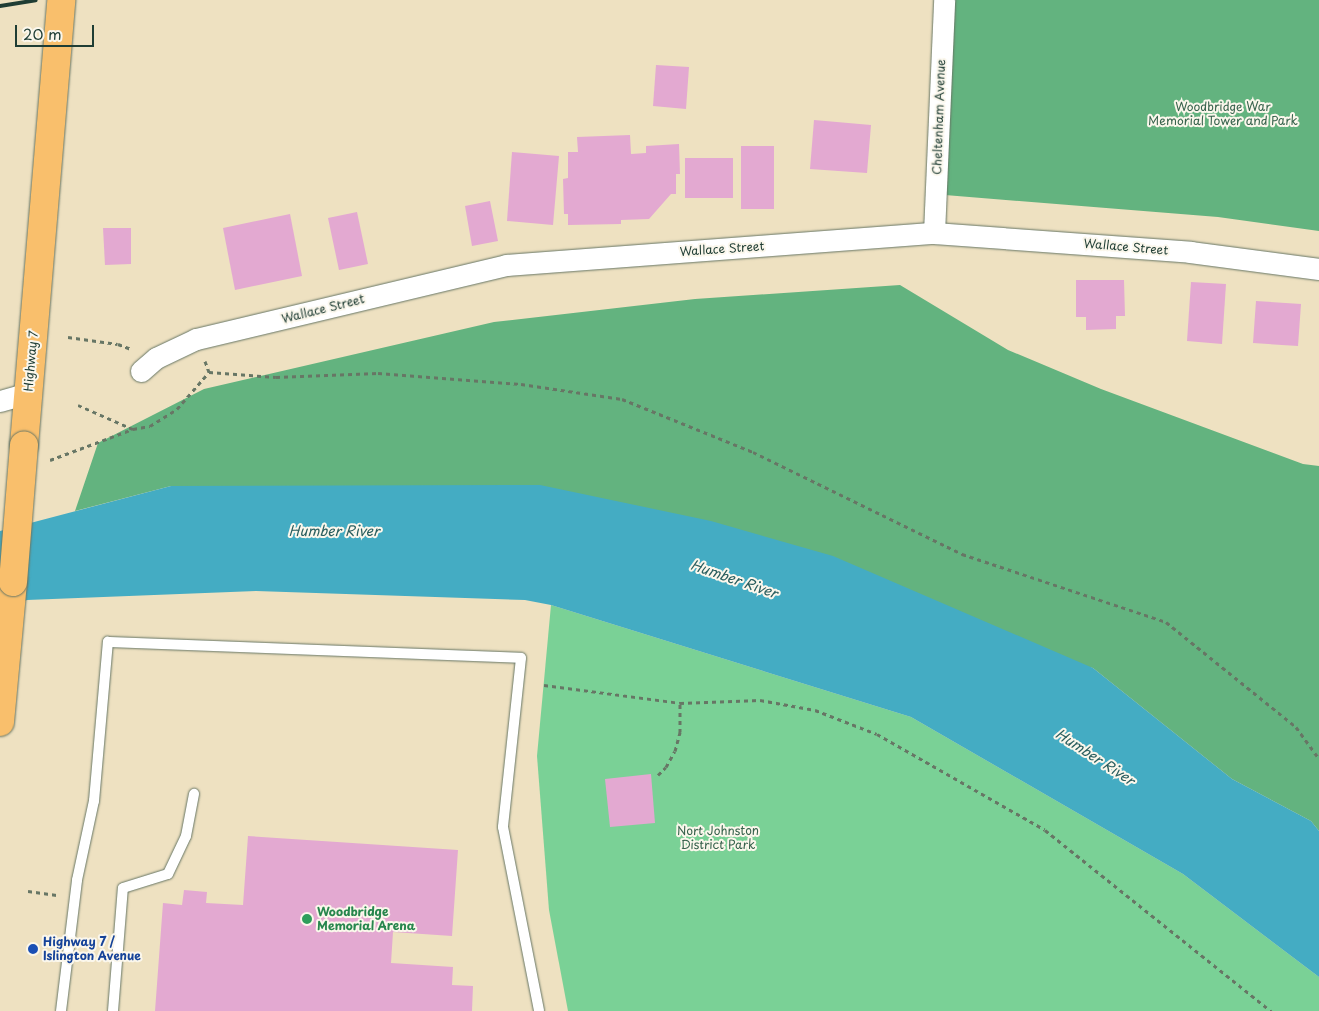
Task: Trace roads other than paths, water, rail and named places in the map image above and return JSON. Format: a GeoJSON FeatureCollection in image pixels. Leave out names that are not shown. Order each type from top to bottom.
{"type":"FeatureCollection","features":[{"type":"Feature","properties":{"kind":"main road","name":"Highway 7"},"geometry":{"type":"LineString","coordinates":[[0,722],[34,453],[28,393],[61,0]]}},
{"type":"Feature","properties":{"kind":"street","name":"Cheltenham Avenue"},"geometry":{"type":"LineString","coordinates":[[934,233],[944,0]]}},
{"type":"Feature","properties":{"kind":"street","name":"Wallace Street"},"geometry":{"type":"LineString","coordinates":[[148,365],[196,339],[506,265],[934,233],[1190,252],[1319,268]]}},
{"type":"Feature","properties":{"kind":"street"},"geometry":{"type":"LineString","coordinates":[[0,401],[28,393]]}},
{"type":"Feature","properties":{"kind":"lane"},"geometry":{"type":"LineString","coordinates":[[61,1011],[75,897],[84,841],[94,801],[108,642],[521,658],[502,827],[539,1011]]}},
{"type":"Feature","properties":{"kind":"lane"},"geometry":{"type":"LineString","coordinates":[[113,1011],[124,888],[168,874],[186,836],[194,794]]}},
{"type":"Feature","properties":{"kind":"water","name":"Humber River"},"geometry":{"type":"Polygon","coordinates":[[[540,485],[711,521],[833,556],[1093,668],[1232,779],[1311,821],[1319,831],[1319,977],[1183,874],[911,717],[551,605],[525,600],[256,591],[27,600],[0,611],[0,531],[171,486],[540,485]]]}},
{"type":"Feature","properties":{"kind":"railway"},"geometry":{"type":"LineString","coordinates":[[0,6],[36,0]]}},
{"type":"Feature","properties":{"kind":"place","name":"Woodbridge Memorial Arena"},"geometry":{"type":"Point","coordinates":[307,919]}},
{"type":"Feature","properties":{"kind":"place","name":"Highway 7 / Islington Avenue"},"geometry":{"type":"Point","coordinates":[33,949]}},
{"type":"Feature","properties":{"kind":"park label","name":"Woodbridge War Memorial Tower and Park"},"geometry":{"type":"Point","coordinates":[1223,114]}},
{"type":"Feature","properties":{"kind":"park label","name":"Nort Johnston District Park"},"geometry":{"type":"Point","coordinates":[718,838]}}]}
